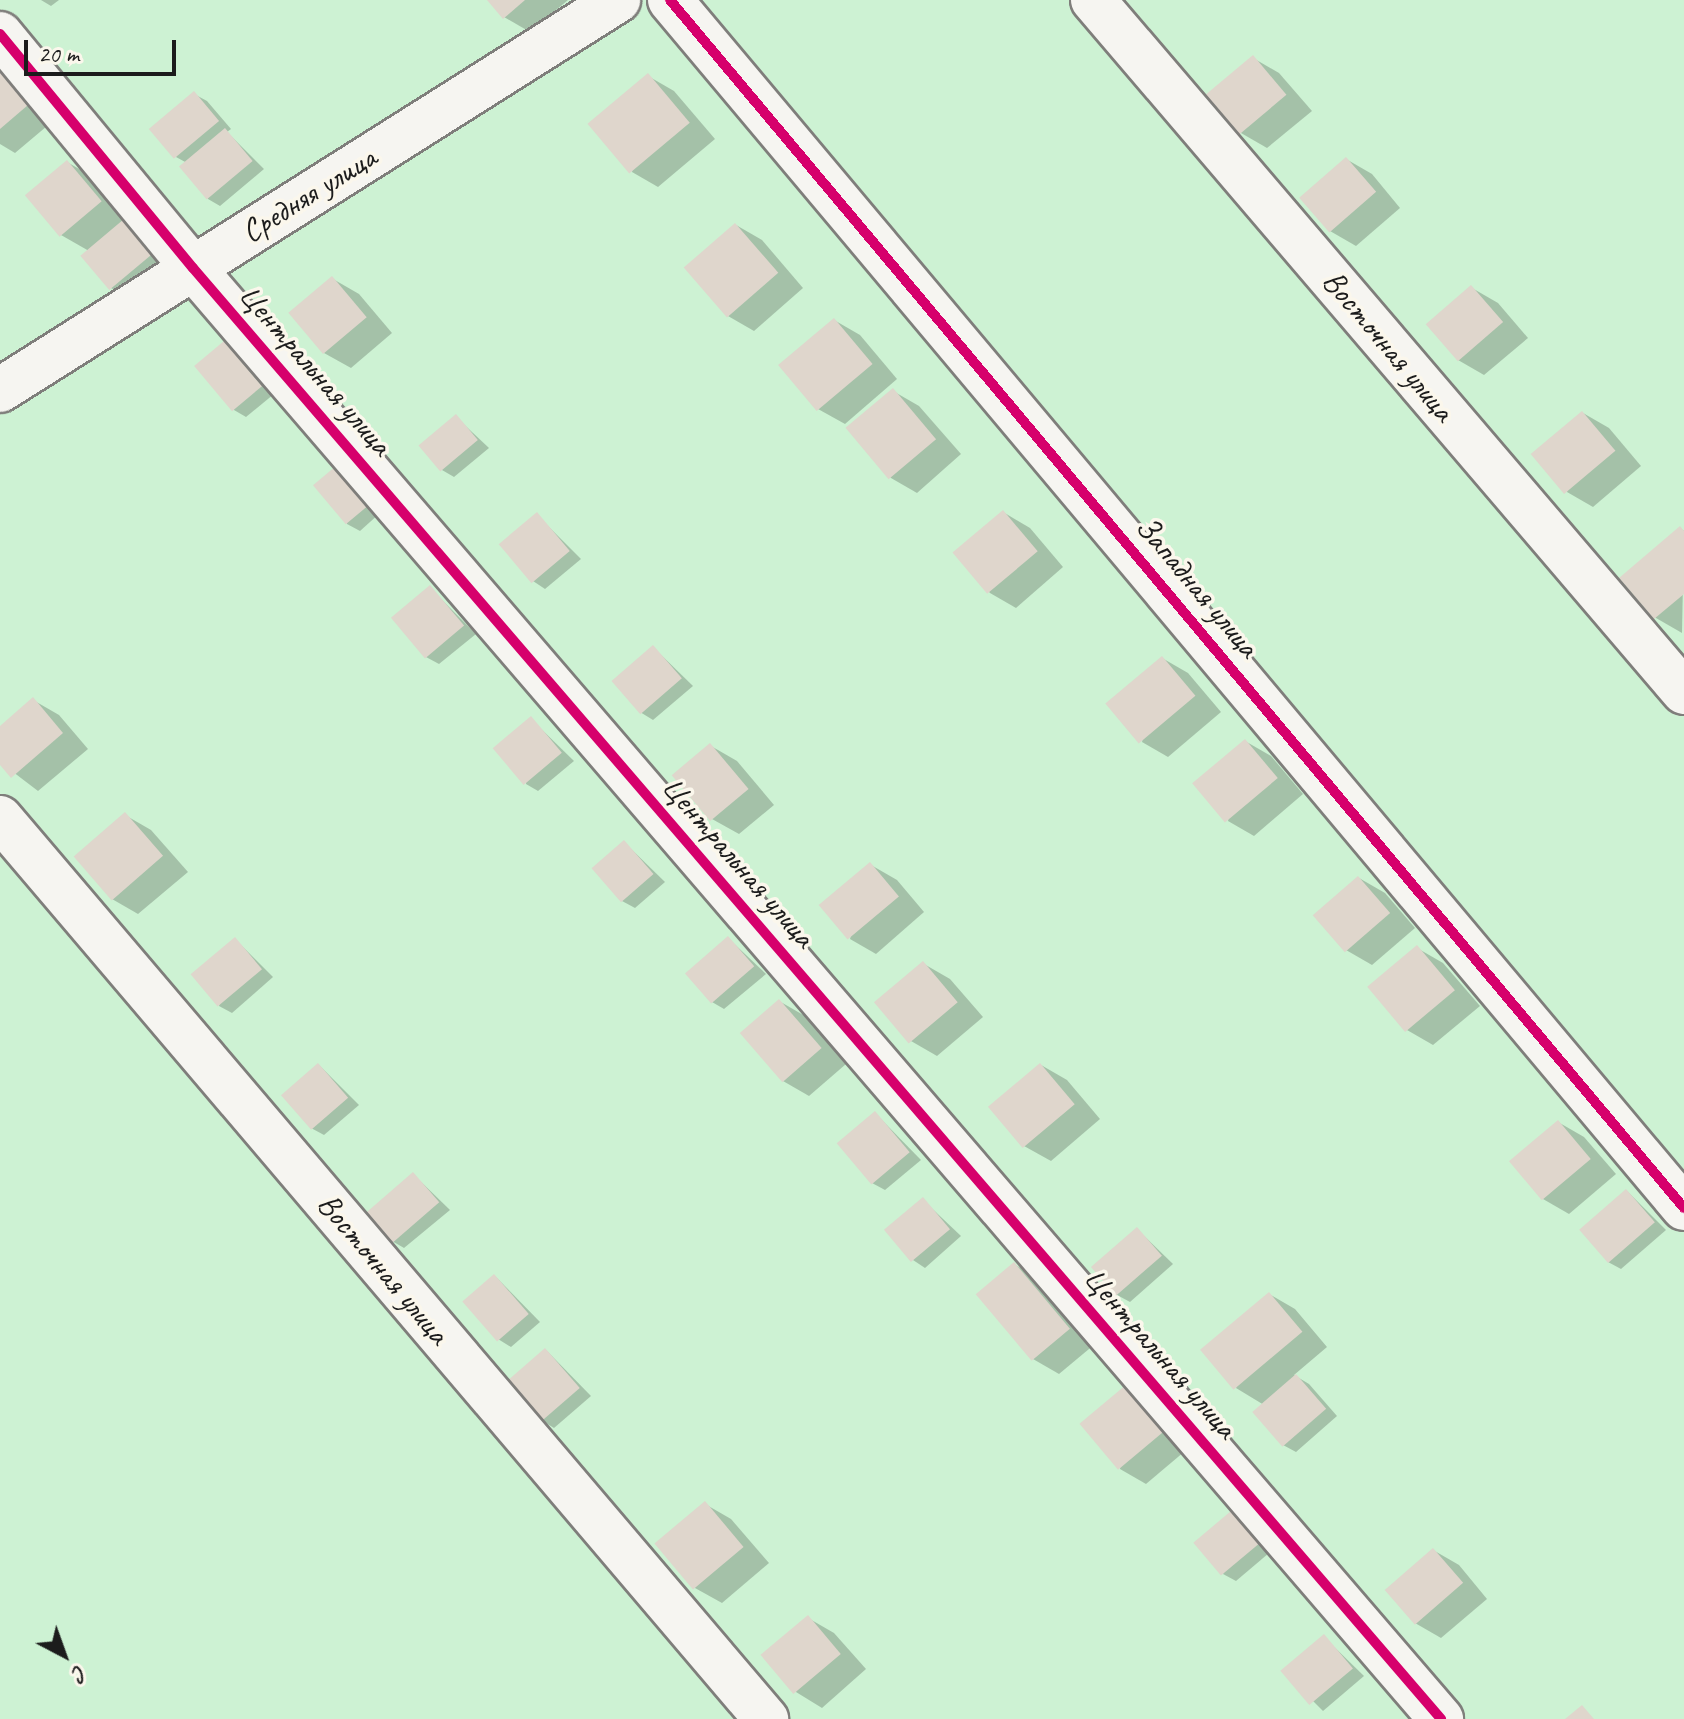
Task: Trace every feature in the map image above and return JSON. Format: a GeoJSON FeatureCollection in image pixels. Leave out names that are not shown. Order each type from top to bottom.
{"type":"FeatureCollection","features":[{"type":"Feature","properties":{"kind":"street","name":"Средняя улица"},"geometry":{"type":"LineString","coordinates":[[0,390],[618,0]]}},
{"type":"Feature","properties":{"kind":"street","name":"Западная улица"},"geometry":{"type":"LineString","coordinates":[[670,0],[1684,1208]]}},
{"type":"Feature","properties":{"kind":"street","name":"Восточная улица"},"geometry":{"type":"LineString","coordinates":[[1093,0],[1684,692]]}},
{"type":"Feature","properties":{"kind":"street","name":"Центральная улица"},"geometry":{"type":"LineString","coordinates":[[0,34],[193,268],[1441,1719]]}},
{"type":"Feature","properties":{"kind":"street","name":"Восточная улица"},"geometry":{"type":"LineString","coordinates":[[0,818],[766,1719]]}},
{"type":"Feature","properties":{"kind":"green space"},"geometry":{"type":"Polygon","coordinates":[[[0,0],[1684,0],[1684,1719],[0,1719],[0,0]]]}},
{"type":"Feature","properties":{"kind":"building"},"geometry":{"type":"Polygon","coordinates":[[[487,0],[525,0],[503,19],[487,0]]]}},
{"type":"Feature","properties":{"kind":"building"},"geometry":{"type":"Polygon","coordinates":[[[1253,55],[1286,95],[1239,135],[1206,95],[1253,55]]]}},
{"type":"Feature","properties":{"kind":"building"},"geometry":{"type":"Polygon","coordinates":[[[0,72],[28,105],[0,129],[0,72]]]}},
{"type":"Feature","properties":{"kind":"building"},"geometry":{"type":"Polygon","coordinates":[[[648,73],[690,123],[629,174],[587,124],[648,73]]]}},
{"type":"Feature","properties":{"kind":"building"},"geometry":{"type":"Polygon","coordinates":[[[194,91],[219,121],[174,159],[149,129],[194,91]]]}},
{"type":"Feature","properties":{"kind":"building"},"geometry":{"type":"Polygon","coordinates":[[[225,128],[253,161],[207,200],[179,167],[225,128]]]}},
{"type":"Feature","properties":{"kind":"building"},"geometry":{"type":"Polygon","coordinates":[[[1346,157],[1376,192],[1329,232],[1299,198],[1346,157]]]}},
{"type":"Feature","properties":{"kind":"building"},"geometry":{"type":"Polygon","coordinates":[[[67,160],[102,201],[60,237],[25,195],[67,160]]]}},
{"type":"Feature","properties":{"kind":"building"},"geometry":{"type":"Polygon","coordinates":[[[124,219],[153,253],[109,290],[80,256],[124,219]]]}},
{"type":"Feature","properties":{"kind":"building"},"geometry":{"type":"Polygon","coordinates":[[[735,223],[778,273],[727,317],[684,268],[735,223]]]}},
{"type":"Feature","properties":{"kind":"building"},"geometry":{"type":"Polygon","coordinates":[[[332,276],[367,317],[323,354],[288,313],[332,276]]]}},
{"type":"Feature","properties":{"kind":"building"},"geometry":{"type":"Polygon","coordinates":[[[1471,285],[1503,322],[1458,361],[1426,324],[1471,285]]]}},
{"type":"Feature","properties":{"kind":"building"},"geometry":{"type":"Polygon","coordinates":[[[834,318],[873,364],[817,411],[778,365],[834,318]]]}},
{"type":"Feature","properties":{"kind":"building"},"geometry":{"type":"Polygon","coordinates":[[[224,341],[262,386],[232,411],[194,366],[224,341]]]}},
{"type":"Feature","properties":{"kind":"building"},"geometry":{"type":"Polygon","coordinates":[[[893,388],[936,439],[889,479],[846,428],[893,388]]]}},
{"type":"Feature","properties":{"kind":"building"},"geometry":{"type":"Polygon","coordinates":[[[1582,411],[1615,451],[1564,494],[1531,454],[1582,411]]]}},
{"type":"Feature","properties":{"kind":"building"},"geometry":{"type":"Polygon","coordinates":[[[456,414],[478,440],[440,472],[418,445],[456,414]]]}},
{"type":"Feature","properties":{"kind":"building"},"geometry":{"type":"Polygon","coordinates":[[[336,466],[369,505],[346,524],[313,485],[336,466]]]}},
{"type":"Feature","properties":{"kind":"building"},"geometry":{"type":"Polygon","coordinates":[[[1003,510],[1038,551],[987,594],[952,552],[1003,510]]]}},
{"type":"Feature","properties":{"kind":"building"},"geometry":{"type":"Polygon","coordinates":[[[537,512],[570,551],[531,583],[499,544],[537,512]]]}},
{"type":"Feature","properties":{"kind":"building"},"geometry":{"type":"Polygon","coordinates":[[[1680,526],[1684,531],[1684,594],[1654,619],[1619,578],[1680,526]]]}},
{"type":"Feature","properties":{"kind":"building"},"geometry":{"type":"Polygon","coordinates":[[[430,585],[464,626],[425,658],[391,618],[430,585]]]}},
{"type":"Feature","properties":{"kind":"building"},"geometry":{"type":"Polygon","coordinates":[[[653,645],[682,678],[640,714],[611,681],[653,645]]]}},
{"type":"Feature","properties":{"kind":"building"},"geometry":{"type":"Polygon","coordinates":[[[1162,656],[1195,696],[1139,743],[1105,704],[1162,656]]]}},
{"type":"Feature","properties":{"kind":"building"},"geometry":{"type":"Polygon","coordinates":[[[33,697],[63,733],[11,778],[0,765],[0,726],[33,697]]]}},
{"type":"Feature","properties":{"kind":"building"},"geometry":{"type":"Polygon","coordinates":[[[531,716],[562,753],[524,785],[493,748],[531,716]]]}},
{"type":"Feature","properties":{"kind":"building"},"geometry":{"type":"Polygon","coordinates":[[[1245,739],[1278,778],[1225,822],[1192,783],[1245,739]]]}},
{"type":"Feature","properties":{"kind":"building"},"geometry":{"type":"Polygon","coordinates":[[[710,743],[749,789],[710,821],[672,775],[710,743]]]}},
{"type":"Feature","properties":{"kind":"building"},"geometry":{"type":"Polygon","coordinates":[[[125,812],[163,856],[112,900],[74,857],[125,812]]]}},
{"type":"Feature","properties":{"kind":"building"},"geometry":{"type":"Polygon","coordinates":[[[624,840],[654,874],[621,902],[592,868],[624,840]]]}},
{"type":"Feature","properties":{"kind":"building"},"geometry":{"type":"Polygon","coordinates":[[[870,862],[899,896],[848,940],[819,905],[870,862]]]}},
{"type":"Feature","properties":{"kind":"building"},"geometry":{"type":"Polygon","coordinates":[[[1358,876],[1390,913],[1345,952],[1313,915],[1358,876]]]}},
{"type":"Feature","properties":{"kind":"building"},"geometry":{"type":"Polygon","coordinates":[[[728,936],[754,966],[711,1004],[685,973],[728,936]]]}},
{"type":"Feature","properties":{"kind":"building"},"geometry":{"type":"Polygon","coordinates":[[[235,937],[262,969],[218,1006],[191,974],[235,937]]]}},
{"type":"Feature","properties":{"kind":"building"},"geometry":{"type":"Polygon","coordinates":[[[1417,945],[1455,990],[1405,1032],[1367,987],[1417,945]]]}},
{"type":"Feature","properties":{"kind":"building"},"geometry":{"type":"Polygon","coordinates":[[[923,961],[958,1002],[909,1044],[874,1002],[923,961]]]}},
{"type":"Feature","properties":{"kind":"building"},"geometry":{"type":"Polygon","coordinates":[[[779,999],[822,1048],[782,1082],[740,1033],[779,999]]]}},
{"type":"Feature","properties":{"kind":"building"},"geometry":{"type":"Polygon","coordinates":[[[318,1063],[348,1098],[311,1130],[281,1095],[318,1063]]]}},
{"type":"Feature","properties":{"kind":"building"},"geometry":{"type":"Polygon","coordinates":[[[1040,1063],[1075,1104],[1023,1148],[988,1107],[1040,1063]]]}},
{"type":"Feature","properties":{"kind":"building"},"geometry":{"type":"Polygon","coordinates":[[[875,1111],[910,1152],[871,1185],[837,1143],[875,1111]]]}},
{"type":"Feature","properties":{"kind":"building"},"geometry":{"type":"Polygon","coordinates":[[[1558,1120],[1591,1159],[1542,1200],[1509,1161],[1558,1120]]]}},
{"type":"Feature","properties":{"kind":"building"},"geometry":{"type":"Polygon","coordinates":[[[413,1172],[439,1202],[392,1244],[365,1213],[413,1172]]]}},
{"type":"Feature","properties":{"kind":"building"},"geometry":{"type":"Polygon","coordinates":[[[1626,1189],[1655,1222],[1608,1263],[1579,1230],[1626,1189]]]}},
{"type":"Feature","properties":{"kind":"building"},"geometry":{"type":"Polygon","coordinates":[[[923,1197],[950,1229],[911,1262],[884,1230],[923,1197]]]}},
{"type":"Feature","properties":{"kind":"building"},"geometry":{"type":"Polygon","coordinates":[[[1137,1227],[1162,1256],[1116,1296],[1091,1267],[1137,1227]]]}},
{"type":"Feature","properties":{"kind":"building"},"geometry":{"type":"Polygon","coordinates":[[[1014,1262],[1070,1329],[1032,1361],[976,1294],[1014,1262]]]}},
{"type":"Feature","properties":{"kind":"building"},"geometry":{"type":"Polygon","coordinates":[[[494,1274],[529,1314],[497,1342],[462,1302],[494,1274]]]}},
{"type":"Feature","properties":{"kind":"building"},"geometry":{"type":"Polygon","coordinates":[[[1269,1292],[1302,1332],[1233,1390],[1200,1350],[1269,1292]]]}},
{"type":"Feature","properties":{"kind":"building"},"geometry":{"type":"Polygon","coordinates":[[[545,1348],[580,1388],[541,1422],[506,1382],[545,1348]]]}},
{"type":"Feature","properties":{"kind":"building"},"geometry":{"type":"Polygon","coordinates":[[[1296,1374],[1326,1409],[1282,1447],[1252,1412],[1296,1374]]]}},
{"type":"Feature","properties":{"kind":"building"},"geometry":{"type":"Polygon","coordinates":[[[1127,1384],[1166,1430],[1118,1470],[1080,1424],[1127,1384]]]}},
{"type":"Feature","properties":{"kind":"building"},"geometry":{"type":"Polygon","coordinates":[[[705,1501],[744,1547],[693,1589],[654,1543],[705,1501]]]}},
{"type":"Feature","properties":{"kind":"building"},"geometry":{"type":"Polygon","coordinates":[[[1237,1506],[1265,1539],[1221,1576],[1193,1543],[1237,1506]]]}},
{"type":"Feature","properties":{"kind":"building"},"geometry":{"type":"Polygon","coordinates":[[[1433,1548],[1463,1583],[1415,1625],[1385,1590],[1433,1548]]]}},
{"type":"Feature","properties":{"kind":"building"},"geometry":{"type":"Polygon","coordinates":[[[808,1615],[841,1654],[793,1694],[761,1655],[808,1615]]]}},
{"type":"Feature","properties":{"kind":"building"},"geometry":{"type":"Polygon","coordinates":[[[1324,1634],[1353,1668],[1309,1705],[1280,1671],[1324,1634]]]}},
{"type":"Feature","properties":{"kind":"building"},"geometry":{"type":"Polygon","coordinates":[[[1582,1705],[1594,1719],[1565,1719],[1582,1705]]]}},
{"type":"Feature","properties":{"kind":"cycle path"},"geometry":{"type":"LineString","coordinates":[[670,0],[1684,1208]]}},
{"type":"Feature","properties":{"kind":"cycle path"},"geometry":{"type":"LineString","coordinates":[[0,34],[193,268],[1441,1719]]}}]}
